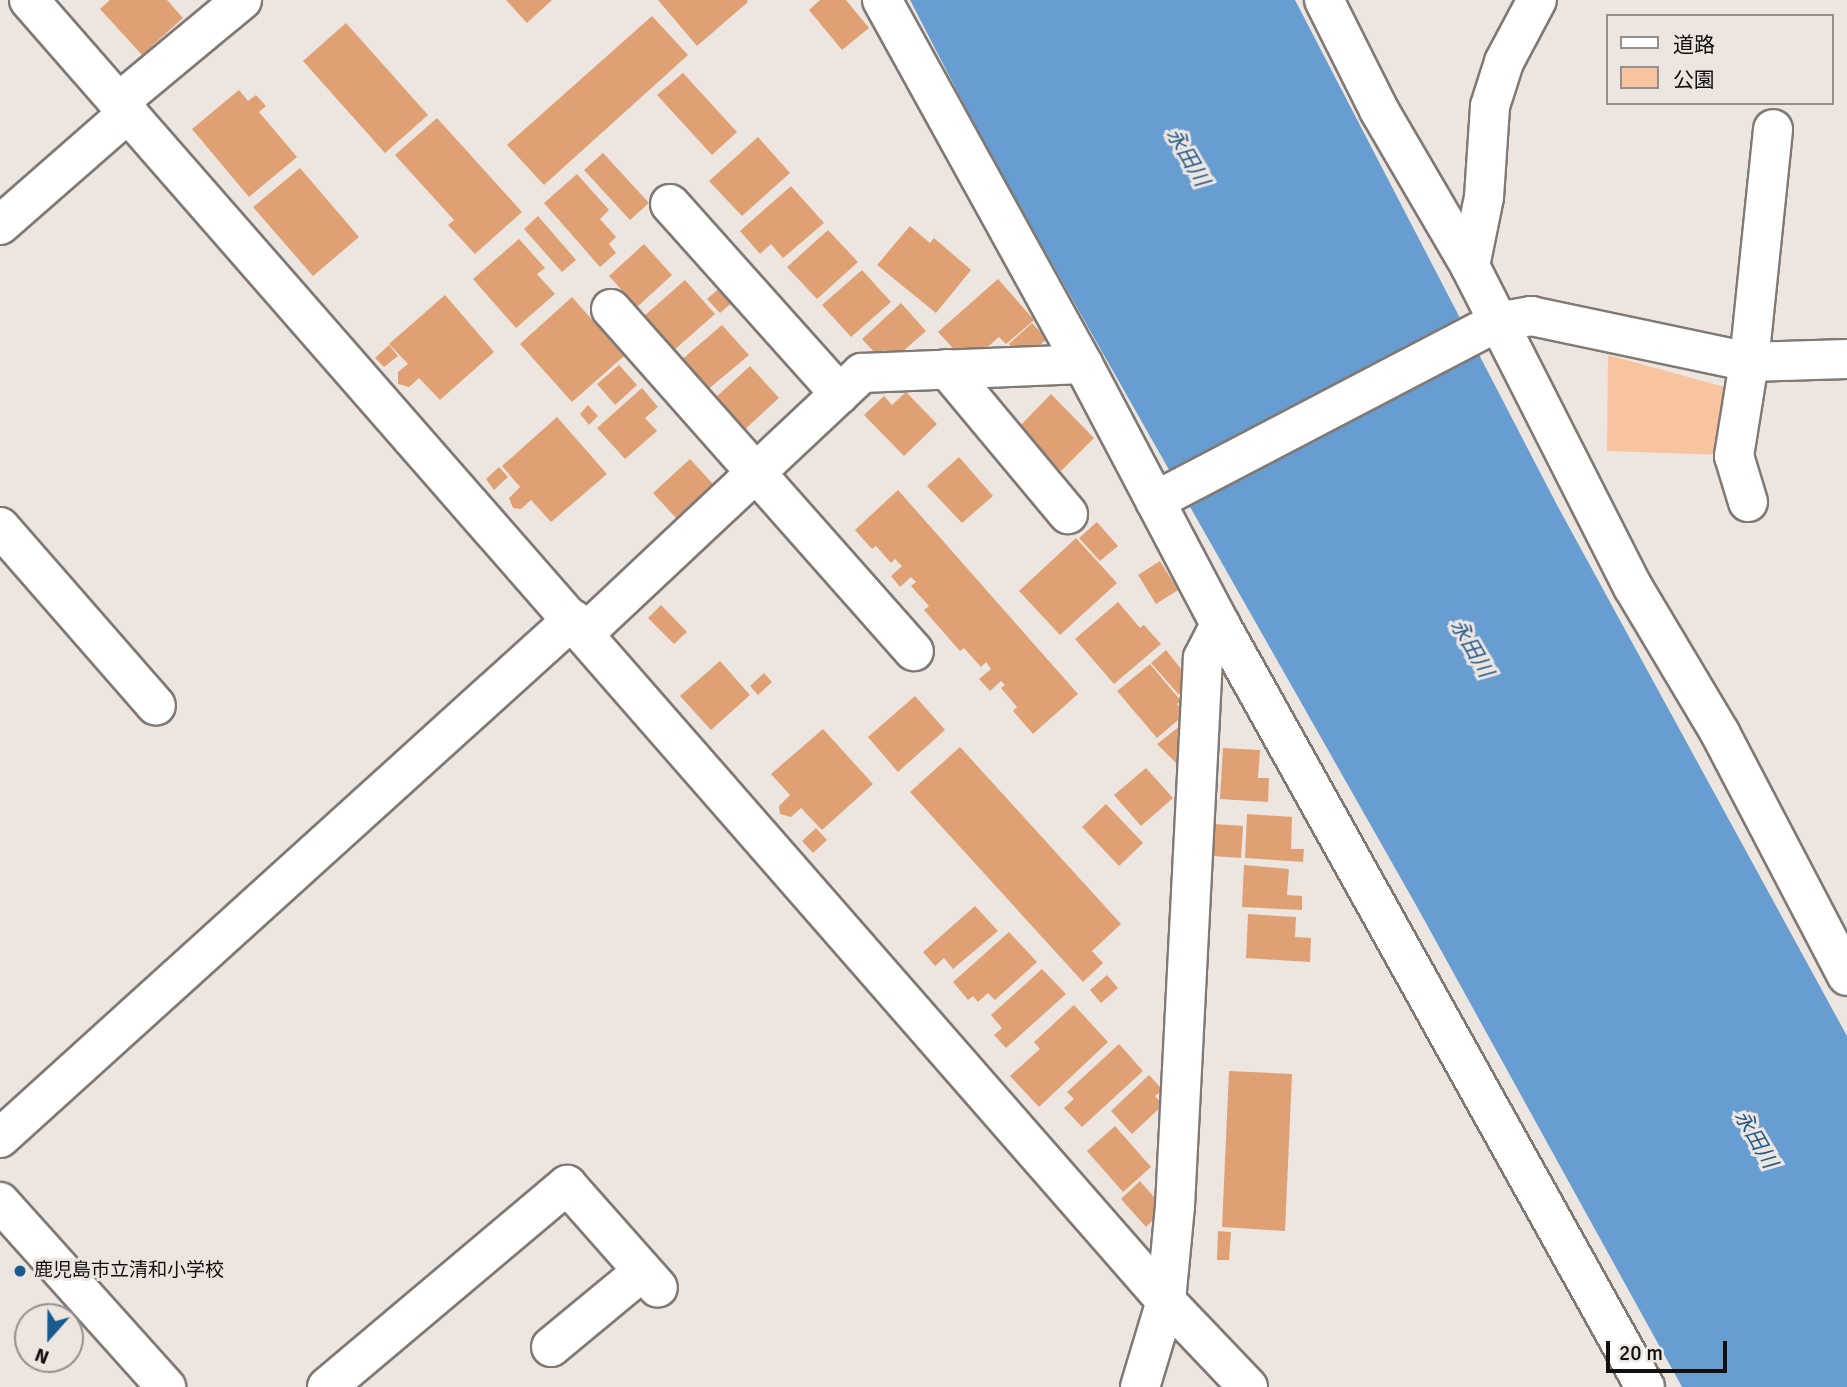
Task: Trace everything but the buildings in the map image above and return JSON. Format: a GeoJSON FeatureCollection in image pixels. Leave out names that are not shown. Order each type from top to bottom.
{"type":"FeatureCollection","features":[{"type":"Feature","properties":{"kind":"street"},"geometry":{"type":"LineString","coordinates":[[29,0],[579,626],[1166,1301],[1248,1387]]}},
{"type":"Feature","properties":{"kind":"street"},"geometry":{"type":"LineString","coordinates":[[0,225],[242,0]]}},
{"type":"Feature","properties":{"kind":"street"},"geometry":{"type":"LineString","coordinates":[[882,0],[1160,498],[1220,624],[1644,1387]]}},
{"type":"Feature","properties":{"kind":"street"},"geometry":{"type":"LineString","coordinates":[[1324,0],[1380,110],[1470,266],[1491,325],[1633,587],[1720,733],[1847,976]]}},
{"type":"Feature","properties":{"kind":"street"},"geometry":{"type":"LineString","coordinates":[[1470,266],[1484,197],[1490,106],[1504,62],[1537,0]]}},
{"type":"Feature","properties":{"kind":"street"},"geometry":{"type":"LineString","coordinates":[[1748,502],[1734,456],[1748,362],[1773,128]]}},
{"type":"Feature","properties":{"kind":"street"},"geometry":{"type":"LineString","coordinates":[[670,204],[840,394]]}},
{"type":"Feature","properties":{"kind":"street"},"geometry":{"type":"LineString","coordinates":[[611,309],[914,651]]}},
{"type":"Feature","properties":{"kind":"street"},"geometry":{"type":"LineString","coordinates":[[1160,498],[1491,325],[1531,316],[1748,362],[1847,359]]}},
{"type":"Feature","properties":{"kind":"street"},"geometry":{"type":"LineString","coordinates":[[0,1138],[756,472],[862,373],[1083,364]]}},
{"type":"Feature","properties":{"kind":"street"},"geometry":{"type":"LineString","coordinates":[[947,369],[1068,514]]}},
{"type":"Feature","properties":{"kind":"street"},"geometry":{"type":"LineString","coordinates":[[0,527],[156,706]]}},
{"type":"Feature","properties":{"kind":"street"},"geometry":{"type":"LineString","coordinates":[[1140,1387],[1166,1301],[1175,1206],[1203,658],[1220,624]]}},
{"type":"Feature","properties":{"kind":"street"},"geometry":{"type":"LineString","coordinates":[[327,1387],[567,1185],[650,1280],[551,1346]]}},
{"type":"Feature","properties":{"kind":"street"},"geometry":{"type":"LineString","coordinates":[[0,1202],[166,1387]]}},
{"type":"Feature","properties":{"kind":"green space"},"geometry":{"type":"Polygon","coordinates":[[[1608,355],[1739,391],[1725,455],[1607,451],[1608,355]]]}},
{"type":"Feature","properties":{"kind":"water","name":"永田川"},"geometry":{"type":"Polygon","coordinates":[[[910,0],[1295,0],[1557,505],[1847,1036],[1847,1387],[1682,1387],[1416,905],[987,149],[910,0]]]}},
{"type":"Feature","properties":{"kind":"place","name":"鹿児島市立清和小学校"},"geometry":{"type":"Point","coordinates":[20,1271]}}]}
